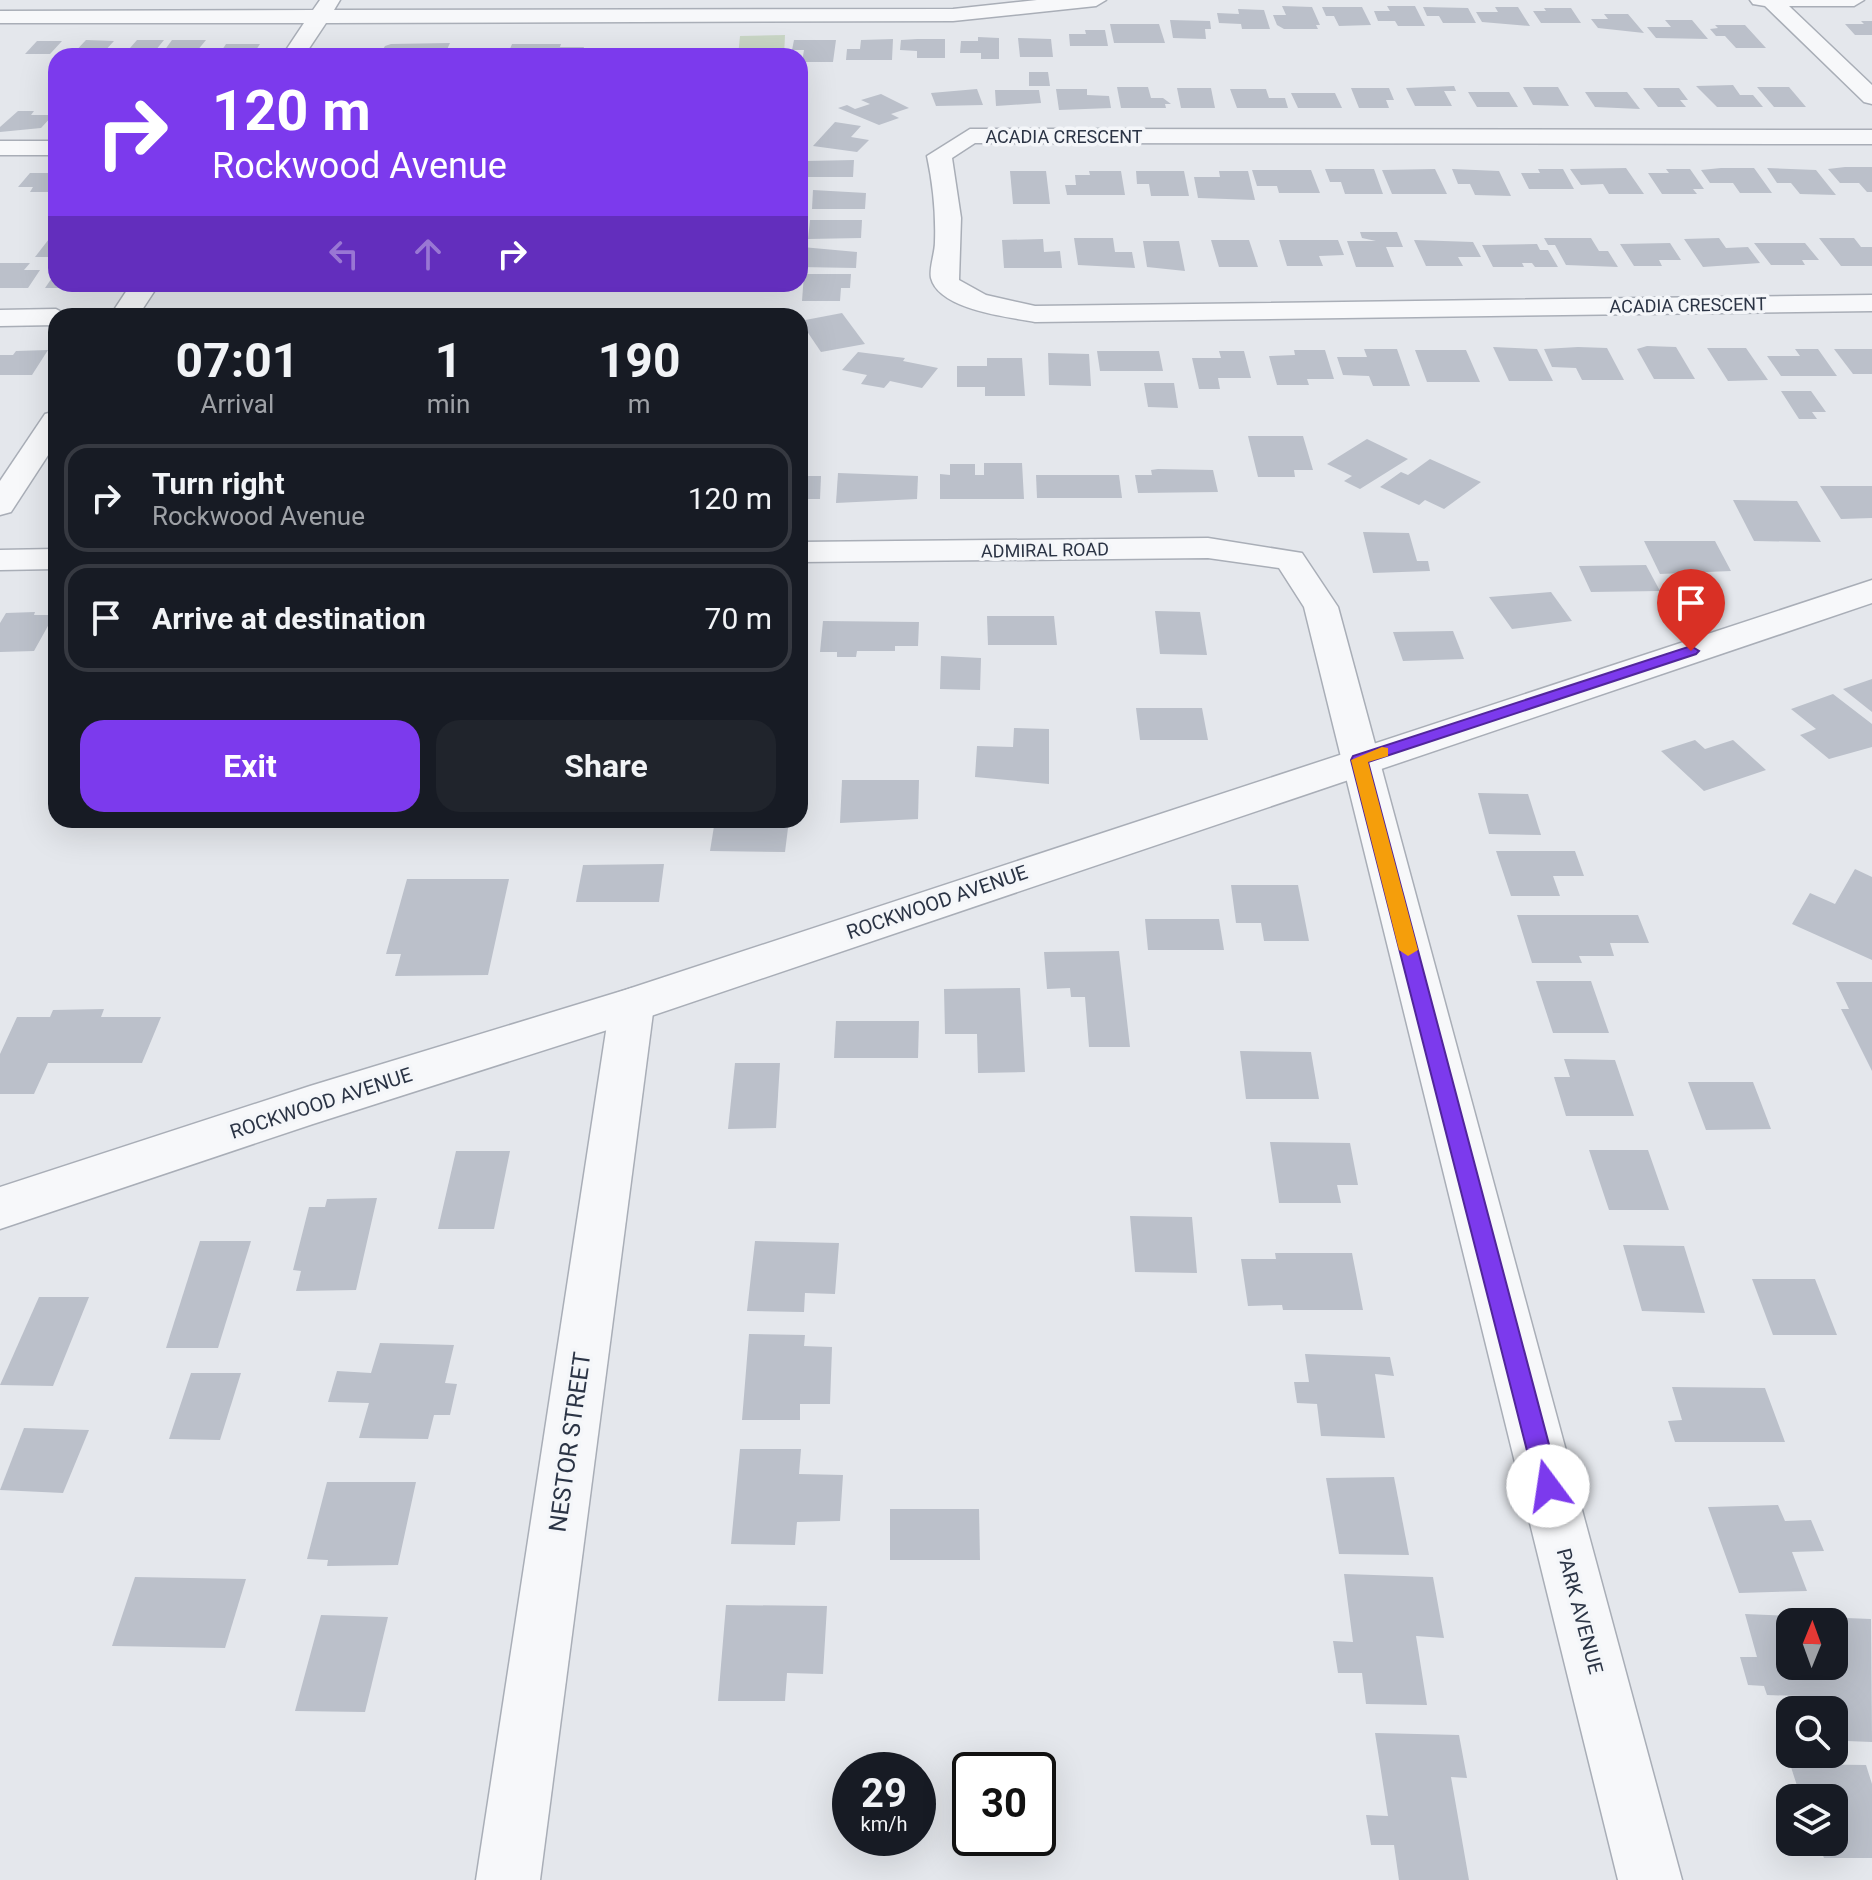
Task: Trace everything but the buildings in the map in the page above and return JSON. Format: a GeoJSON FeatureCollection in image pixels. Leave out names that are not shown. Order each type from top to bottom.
{"type":"FeatureCollection","features":[{"type":"Feature","properties":{"kind":"street"},"geometry":{"type":"LineString","coordinates":[[0,17],[324,9],[953,15],[1096,0]]}},
{"type":"Feature","properties":{"kind":"street"},"geometry":{"type":"LineString","coordinates":[[1760,0],[1854,0]]}},
{"type":"Feature","properties":{"kind":"street"},"geometry":{"type":"LineString","coordinates":[[1771,1],[1872,97]]}},
{"type":"Feature","properties":{"kind":"street"},"geometry":{"type":"LineString","coordinates":[[298,48],[324,9]]}},
{"type":"Feature","properties":{"kind":"street","name":"ACADIA CRESCENT"},"geometry":{"type":"LineString","coordinates":[[1872,137],[970,136],[939,156],[944,181],[948,255],[944,274],[948,285],[978,302],[1035,314],[1872,303]]}},
{"type":"Feature","properties":{"kind":"street"},"geometry":{"type":"LineString","coordinates":[[0,148],[48,148]]}},
{"type":"Feature","properties":{"kind":"street"},"geometry":{"type":"LineString","coordinates":[[0,318],[48,317]]}},
{"type":"Feature","properties":{"kind":"street"},"geometry":{"type":"LineString","coordinates":[[0,505],[48,432]]}},
{"type":"Feature","properties":{"kind":"street","name":"ADMIRAL ROAD"},"geometry":{"type":"LineString","coordinates":[[808,552],[1208,548],[1290,560]]}},
{"type":"Feature","properties":{"kind":"street"},"geometry":{"type":"LineString","coordinates":[[0,560],[48,559]]}},
{"type":"Feature","properties":{"kind":"street","name":"PARK AVENUE"},"geometry":{"type":"LineString","coordinates":[[1290,560],[1321,607],[1650,1880]]}},
{"type":"Feature","properties":{"kind":"street","name":"ROCKWOOD AVENUE"},"geometry":{"type":"LineString","coordinates":[[0,1208],[310,1105],[632,1005],[1872,591]]}},
{"type":"Feature","properties":{"kind":"street","name":"NESTOR STREET"},"geometry":{"type":"LineString","coordinates":[[508,1880],[632,1005]]}},
{"type":"Feature","properties":{"kind":"green space"},"geometry":{"type":"Polygon","coordinates":[[[785,35],[784,48],[739,48],[740,36],[785,35]]]}},
{"type":"Feature","properties":{"kind":"slow traffic"},"geometry":{"type":"LineString","coordinates":[[1382,752],[1359,760],[1408,950]]}},
{"type":"Feature","properties":{"kind":"route"},"geometry":{"type":"LineString","coordinates":[[1548,1486],[1359,760],[1691,651]]}}]}
